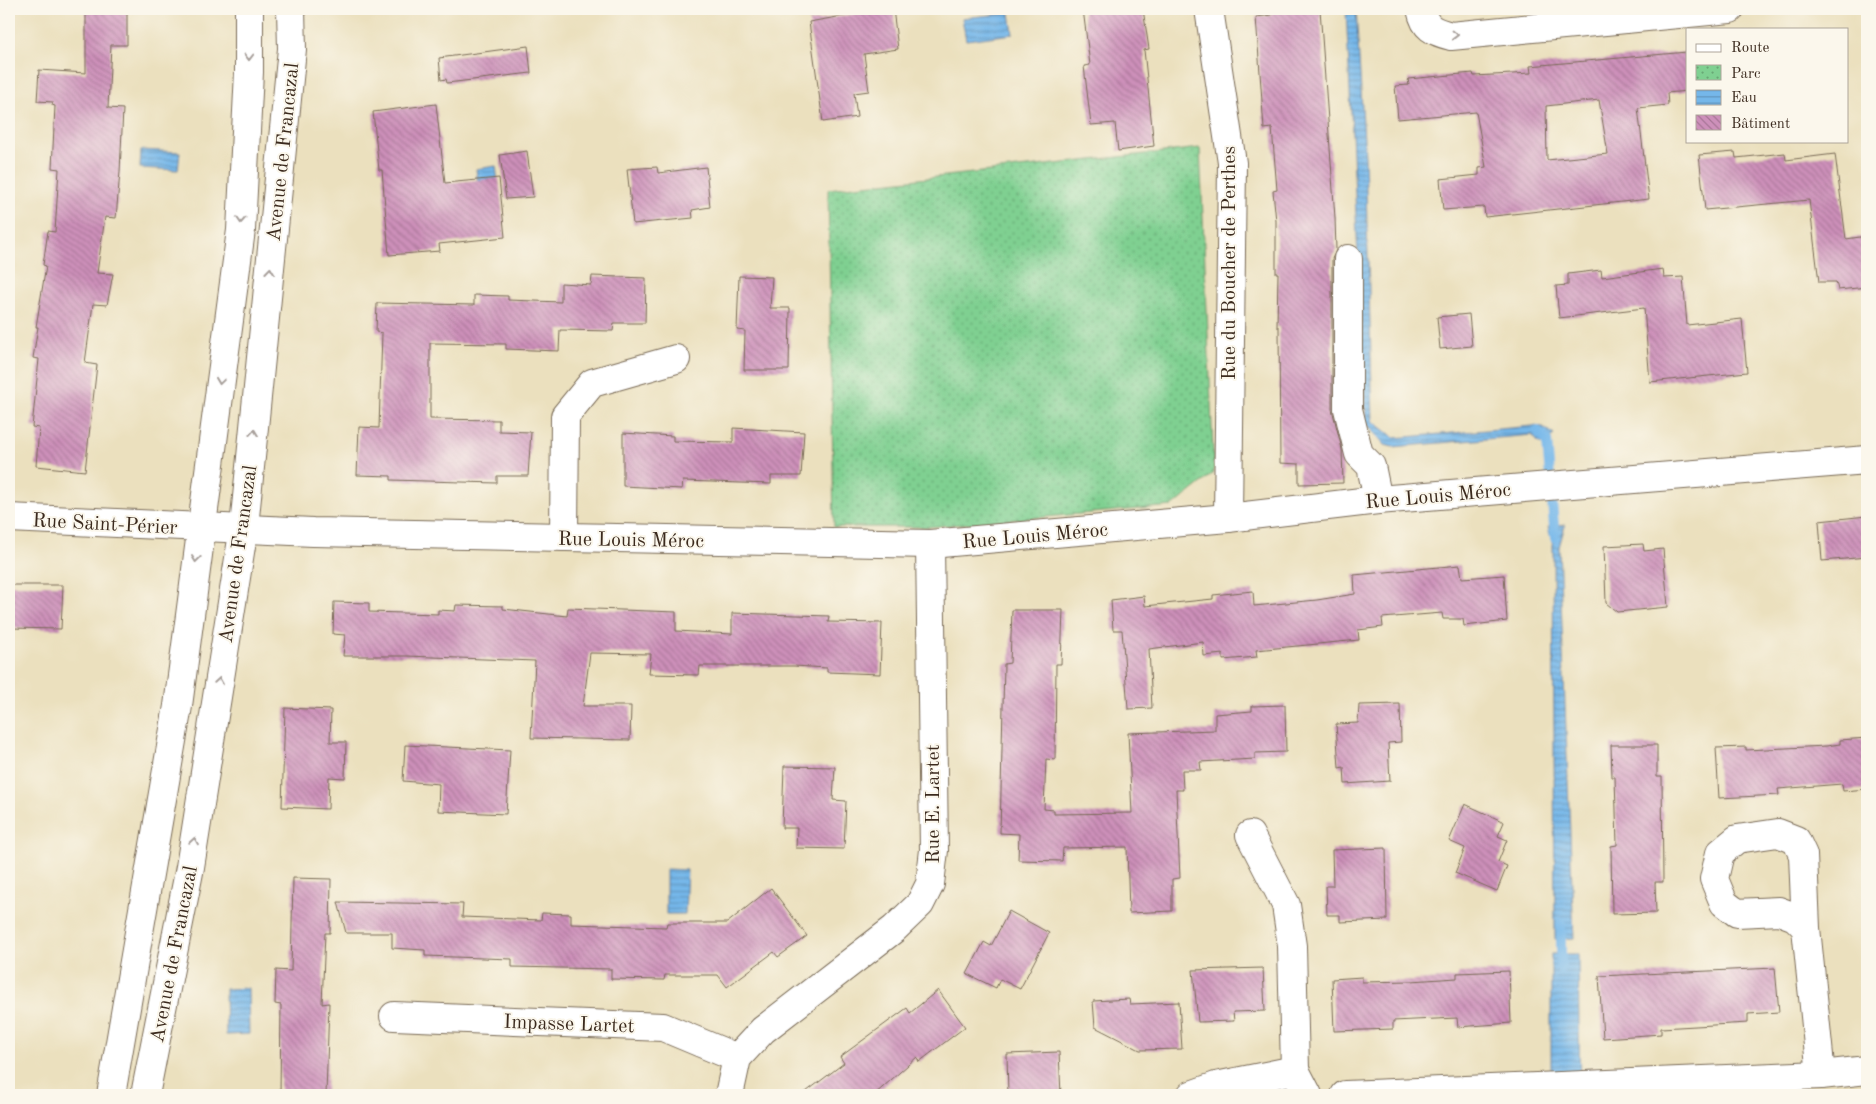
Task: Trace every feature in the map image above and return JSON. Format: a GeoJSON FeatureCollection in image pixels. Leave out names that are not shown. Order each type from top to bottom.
{"type":"FeatureCollection","features":[{"type":"Feature","properties":{"kind":"street","name":"Avenue de Francazal"},"geometry":{"type":"LineString","coordinates":[[111,1095],[178,706],[200,528],[241,230],[249,72],[249,9]]}},
{"type":"Feature","properties":{"kind":"street","name":"Avenue de Francazal"},"geometry":{"type":"LineString","coordinates":[[145,1095],[190,867],[244,527],[292,59],[291,9]]}},
{"type":"Feature","properties":{"kind":"street","name":"Rue du Boucher de Perthes"},"geometry":{"type":"LineString","coordinates":[[1209,9],[1232,163],[1228,518]]}},
{"type":"Feature","properties":{"kind":"street"},"geometry":{"type":"LineString","coordinates":[[1422,9],[1423,21],[1434,32],[1451,36],[1648,13],[1730,9]]}},
{"type":"Feature","properties":{"kind":"street"},"geometry":{"type":"LineString","coordinates":[[1348,259],[1348,409],[1360,454],[1371,466],[1378,500]]}},
{"type":"Feature","properties":{"kind":"street"},"geometry":{"type":"LineString","coordinates":[[564,538],[565,416],[592,383],[676,359]]}},
{"type":"Feature","properties":{"kind":"street","name":"Rue Louis Méroc"},"geometry":{"type":"LineString","coordinates":[[200,528],[244,527],[313,532],[564,538],[930,544],[1228,518],[1378,500],[1867,460]]}},
{"type":"Feature","properties":{"kind":"street","name":"Rue Saint-Périer"},"geometry":{"type":"LineString","coordinates":[[9,518],[200,528]]}},
{"type":"Feature","properties":{"kind":"street","name":"Rue E. Lartet"},"geometry":{"type":"LineString","coordinates":[[737,1058],[763,1030],[894,929],[920,904],[930,884],[934,850],[930,544]]}},
{"type":"Feature","properties":{"kind":"street"},"geometry":{"type":"LineString","coordinates":[[1250,835],[1286,905],[1292,946],[1295,1070],[1308,1095]]}},
{"type":"Feature","properties":{"kind":"street"},"geometry":{"type":"LineString","coordinates":[[1806,928],[1821,1075]]}},
{"type":"Feature","properties":{"kind":"street","name":"Impasse Lartet"},"geometry":{"type":"LineString","coordinates":[[394,1016],[663,1027],[737,1058]]}},
{"type":"Feature","properties":{"kind":"street"},"geometry":{"type":"LineString","coordinates":[[729,1095],[737,1058]]}},
{"type":"Feature","properties":{"kind":"street"},"geometry":{"type":"LineString","coordinates":[[1191,1095],[1216,1086],[1295,1070]]}},
{"type":"Feature","properties":{"kind":"street"},"geometry":{"type":"LineString","coordinates":[[1345,1095],[1821,1075],[1867,1070]]}},
{"type":"Feature","properties":{"kind":"green space"},"geometry":{"type":"Polygon","coordinates":[[[1200,148],[1214,473],[1173,506],[928,527],[834,527],[828,189],[1200,148]]]}},
{"type":"Feature","properties":{"kind":"water"},"geometry":{"type":"Polygon","coordinates":[[[1346,9],[1356,9],[1365,157],[1373,421],[1395,438],[1533,426],[1543,427],[1554,435],[1540,444],[1532,435],[1393,447],[1385,445],[1366,423],[1346,9]]]}},
{"type":"Feature","properties":{"kind":"water"},"geometry":{"type":"Polygon","coordinates":[[[1010,13],[1013,34],[966,40],[962,18],[1010,13]]]}},
{"type":"Feature","properties":{"kind":"water"},"geometry":{"type":"Polygon","coordinates":[[[141,150],[180,152],[178,170],[140,168],[141,150]]]}},
{"type":"Feature","properties":{"kind":"water"},"geometry":{"type":"Polygon","coordinates":[[[496,166],[501,207],[481,209],[476,169],[496,166]]]}},
{"type":"Feature","properties":{"kind":"water"},"geometry":{"type":"Polygon","coordinates":[[[1565,525],[1559,547],[1574,938],[1555,939],[1553,545],[1548,527],[1565,525]]]}},
{"type":"Feature","properties":{"kind":"water"},"geometry":{"type":"Polygon","coordinates":[[[666,869],[687,870],[685,914],[666,914],[666,869]]]}},
{"type":"Feature","properties":{"kind":"water"},"geometry":{"type":"Polygon","coordinates":[[[1551,954],[1578,954],[1580,1095],[1551,1095],[1551,954]]]}},
{"type":"Feature","properties":{"kind":"water"},"geometry":{"type":"Polygon","coordinates":[[[248,988],[249,1034],[226,1035],[225,989],[248,988]]]}},
{"type":"Feature","properties":{"kind":"building"},"geometry":{"type":"Polygon","coordinates":[[[86,9],[112,9],[112,13],[127,12],[127,45],[111,45],[108,108],[123,109],[120,172],[116,218],[105,217],[97,273],[113,274],[107,305],[93,304],[85,363],[97,365],[85,471],[36,466],[39,428],[32,427],[39,359],[33,358],[38,327],[36,327],[46,266],[43,265],[48,231],[55,232],[59,169],[52,168],[55,106],[52,105],[53,102],[37,101],[39,70],[86,73],[86,9]]]}},
{"type":"Feature","properties":{"kind":"building"},"geometry":{"type":"Polygon","coordinates":[[[859,9],[893,9],[898,49],[864,54],[869,91],[854,93],[857,117],[823,122],[809,22],[860,13],[859,9]]]}},
{"type":"Feature","properties":{"kind":"building"},"geometry":{"type":"Polygon","coordinates":[[[1083,9],[1143,9],[1149,49],[1144,50],[1154,146],[1118,151],[1115,123],[1091,125],[1084,66],[1090,65],[1083,9]]]}},
{"type":"Feature","properties":{"kind":"building"},"geometry":{"type":"Polygon","coordinates":[[[1272,9],[1320,9],[1336,250],[1332,259],[1332,409],[1342,449],[1343,483],[1299,484],[1299,464],[1280,463],[1279,327],[1277,327],[1278,273],[1276,273],[1276,221],[1273,191],[1277,190],[1272,128],[1264,129],[1256,17],[1272,15],[1272,9]]]}},
{"type":"Feature","properties":{"kind":"building"},"geometry":{"type":"Polygon","coordinates":[[[528,46],[531,73],[447,83],[446,79],[441,80],[439,58],[528,46]]]}},
{"type":"Feature","properties":{"kind":"building"},"geometry":{"type":"Polygon","coordinates":[[[1686,52],[1686,91],[1667,93],[1668,105],[1638,108],[1649,199],[1485,217],[1484,207],[1443,210],[1440,179],[1479,175],[1479,168],[1486,167],[1476,112],[1398,119],[1395,86],[1409,85],[1408,79],[1473,73],[1474,76],[1531,73],[1530,66],[1686,52]],[[1599,100],[1546,106],[1547,160],[1608,154],[1599,100]]]}},
{"type":"Feature","properties":{"kind":"building"},"geometry":{"type":"Polygon","coordinates":[[[436,104],[445,183],[499,178],[505,237],[439,244],[440,251],[389,255],[382,170],[379,170],[373,112],[436,104]]]}},
{"type":"Feature","properties":{"kind":"building"},"geometry":{"type":"Polygon","coordinates":[[[527,151],[533,197],[506,199],[500,155],[527,151]]]}},
{"type":"Feature","properties":{"kind":"building"},"geometry":{"type":"Polygon","coordinates":[[[1735,152],[1736,158],[1785,153],[1786,160],[1835,154],[1846,239],[1867,236],[1867,287],[1838,290],[1836,282],[1819,282],[1809,200],[1705,210],[1699,155],[1735,152]]]}},
{"type":"Feature","properties":{"kind":"building"},"geometry":{"type":"Polygon","coordinates":[[[657,167],[658,173],[706,167],[710,207],[692,210],[693,218],[633,224],[627,169],[657,167]]]}},
{"type":"Feature","properties":{"kind":"building"},"geometry":{"type":"Polygon","coordinates":[[[1663,269],[1664,278],[1683,277],[1687,325],[1742,319],[1747,372],[1650,382],[1644,308],[1559,318],[1556,286],[1568,285],[1568,274],[1601,270],[1602,277],[1663,269]]]}},
{"type":"Feature","properties":{"kind":"building"},"geometry":{"type":"Polygon","coordinates":[[[592,276],[646,278],[645,323],[614,323],[613,331],[560,330],[559,351],[506,349],[506,344],[430,343],[430,419],[499,420],[499,431],[531,432],[528,476],[497,476],[497,483],[391,480],[391,476],[357,475],[359,427],[379,428],[382,333],[376,332],[377,303],[474,305],[474,295],[508,296],[508,300],[561,302],[561,283],[591,285],[592,276]]]}},
{"type":"Feature","properties":{"kind":"building"},"geometry":{"type":"Polygon","coordinates":[[[739,276],[772,277],[770,308],[790,308],[789,370],[744,370],[745,331],[737,330],[739,276]]]}},
{"type":"Feature","properties":{"kind":"building"},"geometry":{"type":"Polygon","coordinates":[[[1469,314],[1472,346],[1440,349],[1437,317],[1469,314]]]}},
{"type":"Feature","properties":{"kind":"building"},"geometry":{"type":"Polygon","coordinates":[[[733,428],[804,432],[801,476],[771,476],[771,484],[683,481],[682,489],[623,486],[623,433],[673,436],[673,441],[733,442],[733,428]]]}},
{"type":"Feature","properties":{"kind":"building"},"geometry":{"type":"Polygon","coordinates":[[[1867,516],[1867,557],[1822,561],[1819,521],[1867,516]]]}},
{"type":"Feature","properties":{"kind":"building"},"geometry":{"type":"Polygon","coordinates":[[[1643,544],[1644,551],[1663,549],[1668,607],[1617,612],[1606,603],[1604,546],[1643,544]]]}},
{"type":"Feature","properties":{"kind":"building"},"geometry":{"type":"Polygon","coordinates":[[[1460,565],[1462,578],[1504,575],[1507,621],[1464,626],[1463,619],[1443,619],[1442,613],[1382,618],[1383,627],[1358,630],[1359,640],[1256,650],[1257,657],[1223,660],[1223,654],[1204,656],[1203,642],[1149,649],[1152,708],[1128,709],[1122,630],[1113,630],[1111,600],[1144,596],[1145,606],[1213,599],[1213,595],[1253,591],[1254,606],[1317,600],[1355,594],[1354,575],[1460,565]]]}},
{"type":"Feature","properties":{"kind":"building"},"geometry":{"type":"Polygon","coordinates":[[[9,585],[63,585],[61,629],[9,628],[9,585]]]}},
{"type":"Feature","properties":{"kind":"building"},"geometry":{"type":"Polygon","coordinates":[[[334,602],[369,603],[369,612],[438,614],[438,610],[455,611],[456,605],[503,606],[503,609],[567,616],[568,608],[676,612],[676,631],[732,634],[732,613],[829,616],[828,622],[882,623],[880,674],[827,672],[827,668],[794,666],[700,666],[699,675],[649,674],[651,654],[590,653],[583,706],[631,706],[630,740],[531,738],[535,661],[407,656],[343,656],[345,635],[333,634],[334,602]]]}},
{"type":"Feature","properties":{"kind":"building"},"geometry":{"type":"Polygon","coordinates":[[[1012,610],[1063,610],[1061,664],[1056,664],[1055,760],[1046,759],[1044,809],[1054,810],[1054,814],[1132,813],[1128,733],[1215,730],[1215,714],[1252,711],[1252,706],[1285,705],[1286,752],[1255,753],[1255,759],[1200,762],[1201,770],[1182,770],[1183,790],[1176,790],[1180,878],[1172,879],[1172,911],[1129,913],[1127,847],[1063,848],[1062,861],[1018,860],[1019,834],[1000,833],[1004,664],[1010,663],[1012,610]]]}},
{"type":"Feature","properties":{"kind":"building"},"geometry":{"type":"Polygon","coordinates":[[[1400,704],[1401,742],[1388,743],[1390,781],[1345,784],[1344,767],[1339,768],[1336,724],[1358,723],[1359,705],[1400,704]]]}},
{"type":"Feature","properties":{"kind":"building"},"geometry":{"type":"Polygon","coordinates":[[[285,708],[331,710],[330,742],[346,742],[345,778],[329,777],[328,809],[282,807],[285,708]]]}},
{"type":"Feature","properties":{"kind":"building"},"geometry":{"type":"Polygon","coordinates":[[[1867,738],[1867,789],[1843,791],[1842,784],[1778,789],[1779,795],[1719,798],[1716,748],[1746,747],[1746,750],[1826,746],[1840,744],[1840,740],[1867,738]]]}},
{"type":"Feature","properties":{"kind":"building"},"geometry":{"type":"Polygon","coordinates":[[[405,745],[510,750],[506,814],[438,811],[439,784],[403,781],[405,745]]]}},
{"type":"Feature","properties":{"kind":"building"},"geometry":{"type":"Polygon","coordinates":[[[1611,745],[1657,745],[1657,777],[1662,777],[1663,882],[1655,882],[1656,913],[1612,914],[1611,846],[1617,845],[1615,777],[1612,777],[1611,745]]]}},
{"type":"Feature","properties":{"kind":"building"},"geometry":{"type":"Polygon","coordinates":[[[784,766],[835,767],[833,800],[846,801],[844,849],[796,848],[797,828],[782,828],[784,766]]]}},
{"type":"Feature","properties":{"kind":"building"},"geometry":{"type":"Polygon","coordinates":[[[1465,804],[1504,822],[1498,836],[1507,840],[1498,862],[1507,866],[1497,891],[1455,873],[1465,848],[1449,841],[1465,804]]]}},
{"type":"Feature","properties":{"kind":"building"},"geometry":{"type":"Polygon","coordinates":[[[1386,848],[1387,920],[1340,922],[1340,915],[1327,915],[1326,886],[1333,886],[1332,850],[1386,848]]]}},
{"type":"Feature","properties":{"kind":"building"},"geometry":{"type":"Polygon","coordinates":[[[293,878],[331,879],[330,933],[325,933],[322,1004],[329,1003],[326,1095],[280,1095],[281,1005],[275,1004],[276,970],[291,971],[293,878]]]}},
{"type":"Feature","properties":{"kind":"building"},"geometry":{"type":"Polygon","coordinates":[[[771,888],[807,936],[778,957],[774,952],[727,987],[718,975],[665,975],[664,980],[611,979],[611,969],[512,967],[512,959],[425,956],[425,950],[392,948],[392,933],[346,933],[338,902],[463,904],[462,917],[541,920],[542,913],[571,914],[571,924],[666,927],[667,923],[727,923],[771,888]]]}},
{"type":"Feature","properties":{"kind":"building"},"geometry":{"type":"Polygon","coordinates":[[[1009,911],[1049,933],[1020,989],[1000,979],[996,988],[967,974],[984,942],[991,946],[1009,911]]]}},
{"type":"Feature","properties":{"kind":"building"},"geometry":{"type":"Polygon","coordinates":[[[1263,968],[1265,1011],[1233,1012],[1234,1021],[1198,1022],[1193,970],[1263,968]]]}},
{"type":"Feature","properties":{"kind":"building"},"geometry":{"type":"Polygon","coordinates":[[[1775,968],[1779,1012],[1748,1014],[1748,1023],[1661,1028],[1661,1034],[1603,1038],[1599,976],[1775,968]]]}},
{"type":"Feature","properties":{"kind":"building"},"geometry":{"type":"Polygon","coordinates":[[[1509,971],[1511,1023],[1458,1027],[1457,1018],[1393,1021],[1393,1029],[1334,1031],[1332,979],[1362,977],[1362,982],[1411,981],[1457,978],[1457,973],[1509,971]]]}},
{"type":"Feature","properties":{"kind":"building"},"geometry":{"type":"Polygon","coordinates":[[[938,990],[965,1027],[919,1062],[917,1057],[874,1095],[802,1095],[844,1063],[840,1057],[907,1008],[910,1013],[938,990]]]}},
{"type":"Feature","properties":{"kind":"building"},"geometry":{"type":"Polygon","coordinates":[[[1129,999],[1130,1004],[1179,1002],[1182,1049],[1140,1050],[1095,1027],[1093,1001],[1129,999]]]}},
{"type":"Feature","properties":{"kind":"building"},"geometry":{"type":"Polygon","coordinates":[[[1059,1052],[1061,1095],[1008,1095],[1007,1054],[1059,1052]]]}},
{"type":"Feature","properties":{"kind":"waterway"},"geometry":{"type":"LineString","coordinates":[[1538,431],[1547,441],[1555,538]]}},
{"type":"Feature","properties":{"kind":"waterway"},"geometry":{"type":"LineString","coordinates":[[1561,925],[1561,968]]}}]}
